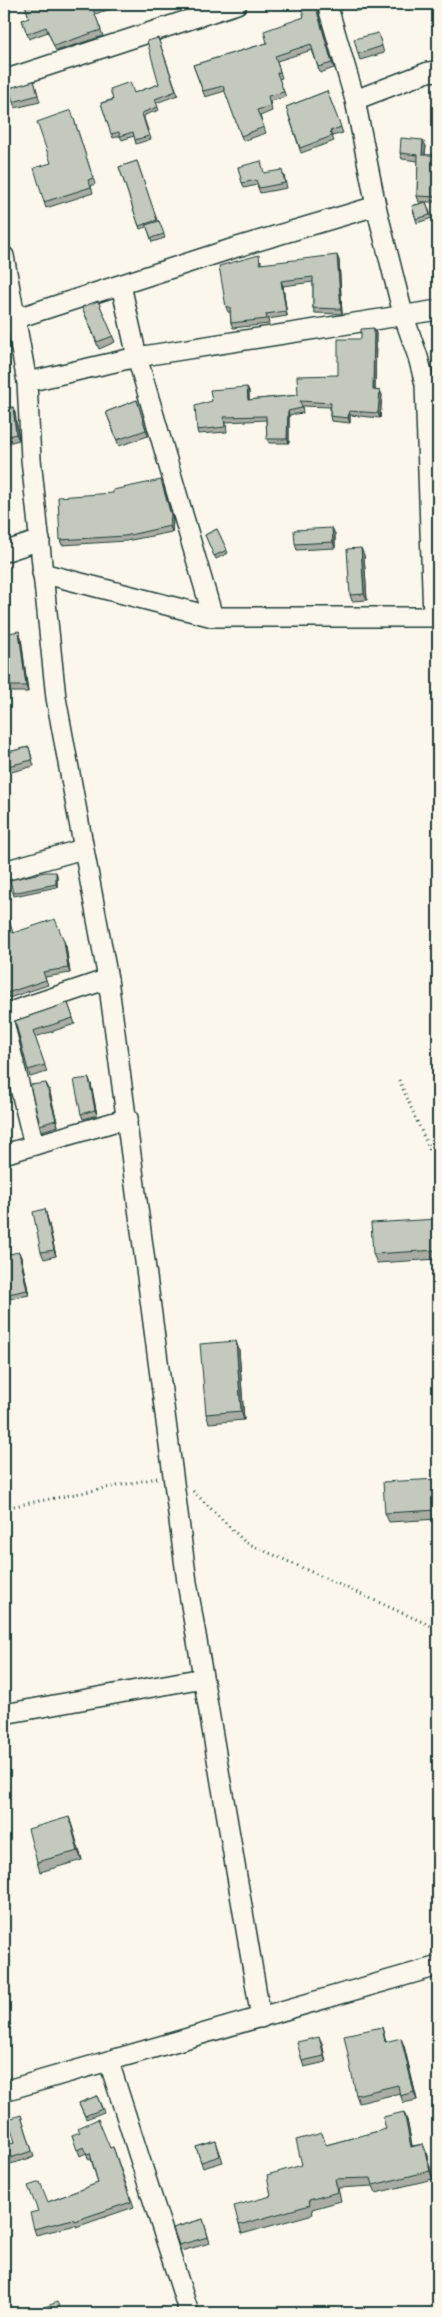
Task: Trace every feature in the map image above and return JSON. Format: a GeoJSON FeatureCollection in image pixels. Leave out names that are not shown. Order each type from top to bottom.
{"type":"FeatureCollection","features":[{"type":"Feature","properties":{"kind":"street"},"geometry":{"type":"LineString","coordinates":[[4,80],[237,4]]}},
{"type":"Feature","properties":{"kind":"street"},"geometry":{"type":"LineString","coordinates":[[42,573],[213,617],[436,617],[424,384],[418,357],[403,314],[376,206],[355,100],[327,4]]}},
{"type":"Feature","properties":{"kind":"street"},"geometry":{"type":"LineString","coordinates":[[355,100],[433,71],[438,56]]}},
{"type":"Feature","properties":{"kind":"street"},"geometry":{"type":"LineString","coordinates":[[10,320],[234,248],[376,206]]}},
{"type":"Feature","properties":{"kind":"street"},"geometry":{"type":"LineString","coordinates":[[4,256],[10,320],[27,382],[31,459],[56,698],[82,849],[108,979],[175,1474],[187,1582],[261,2018]]}},
{"type":"Feature","properties":{"kind":"street"},"geometry":{"type":"LineString","coordinates":[[121,285],[137,357],[213,617]]}},
{"type":"Feature","properties":{"kind":"street"},"geometry":{"type":"LineString","coordinates":[[27,382],[137,357],[438,310]]}},
{"type":"Feature","properties":{"kind":"street"},"geometry":{"type":"LineString","coordinates":[[4,552],[40,540]]}},
{"type":"Feature","properties":{"kind":"street"},"geometry":{"type":"LineString","coordinates":[[4,872],[82,849]]}},
{"type":"Feature","properties":{"kind":"street"},"geometry":{"type":"LineString","coordinates":[[4,1014],[108,979]]}},
{"type":"Feature","properties":{"kind":"street"},"geometry":{"type":"LineString","coordinates":[[4,1022],[34,1145]]}},
{"type":"Feature","properties":{"kind":"street"},"geometry":{"type":"LineString","coordinates":[[4,1154],[128,1118]]}},
{"type":"Feature","properties":{"kind":"street"},"geometry":{"type":"LineString","coordinates":[[4,1714],[203,1678]]}},
{"type":"Feature","properties":{"kind":"street"},"geometry":{"type":"LineString","coordinates":[[4,2091],[438,1966]]}},
{"type":"Feature","properties":{"kind":"street"},"geometry":{"type":"LineString","coordinates":[[109,2062],[188,2313]]}},
{"type":"Feature","properties":{"kind":"path"},"geometry":{"type":"LineString","coordinates":[[399,1080],[438,1169]]}},
{"type":"Feature","properties":{"kind":"path"},"geometry":{"type":"LineString","coordinates":[[4,1508],[175,1474],[245,1542],[438,1629]]}},
{"type":"Feature","properties":{"kind":"building"},"geometry":{"type":"Polygon","coordinates":[[[25,4],[107,4],[93,9],[101,30],[54,46],[46,27],[27,34],[22,20],[29,18],[25,4]]]}},
{"type":"Feature","properties":{"kind":"building"},"geometry":{"type":"Polygon","coordinates":[[[315,4],[332,63],[318,67],[311,44],[275,56],[280,72],[277,73],[284,92],[268,96],[270,106],[257,110],[264,127],[241,136],[223,86],[203,91],[193,65],[267,43],[264,31],[304,17],[301,7],[315,4]]]}},
{"type":"Feature","properties":{"kind":"building"},"geometry":{"type":"Polygon","coordinates":[[[378,33],[382,46],[358,54],[354,39],[378,33]]]}},
{"type":"Feature","properties":{"kind":"building"},"geometry":{"type":"Polygon","coordinates":[[[158,38],[176,91],[155,99],[158,107],[142,114],[149,136],[135,140],[133,132],[120,136],[119,132],[111,134],[101,103],[113,100],[110,89],[130,82],[134,93],[159,84],[147,41],[158,38]]]}},
{"type":"Feature","properties":{"kind":"building"},"geometry":{"type":"Polygon","coordinates":[[[34,81],[38,95],[13,102],[9,88],[34,81]]]}},
{"type":"Feature","properties":{"kind":"building"},"geometry":{"type":"Polygon","coordinates":[[[327,91],[341,127],[330,131],[332,136],[300,148],[286,107],[327,91]]]}},
{"type":"Feature","properties":{"kind":"building"},"geometry":{"type":"Polygon","coordinates":[[[71,110],[93,178],[88,180],[91,187],[44,202],[34,168],[51,163],[37,122],[71,110]]]}},
{"type":"Feature","properties":{"kind":"building"},"geometry":{"type":"Polygon","coordinates":[[[401,138],[423,140],[422,155],[438,155],[438,197],[417,196],[418,155],[400,153],[401,138]]]}},
{"type":"Feature","properties":{"kind":"building"},"geometry":{"type":"Polygon","coordinates":[[[137,161],[157,220],[139,226],[119,167],[137,161]]]}},
{"type":"Feature","properties":{"kind":"building"},"geometry":{"type":"Polygon","coordinates":[[[261,161],[264,173],[282,170],[285,183],[259,188],[256,180],[242,183],[238,167],[261,161]]]}},
{"type":"Feature","properties":{"kind":"building"},"geometry":{"type":"Polygon","coordinates":[[[426,202],[430,215],[416,219],[412,206],[426,202]]]}},
{"type":"Feature","properties":{"kind":"building"},"geometry":{"type":"Polygon","coordinates":[[[159,221],[164,234],[151,238],[146,225],[159,221]]]}},
{"type":"Feature","properties":{"kind":"building"},"geometry":{"type":"Polygon","coordinates":[[[259,255],[260,264],[337,255],[341,309],[313,308],[313,277],[281,281],[286,311],[266,314],[267,319],[231,323],[230,307],[226,307],[219,266],[259,255]]]}},
{"type":"Feature","properties":{"kind":"building"},"geometry":{"type":"Polygon","coordinates":[[[98,301],[113,336],[97,342],[82,307],[98,301]]]}},
{"type":"Feature","properties":{"kind":"building"},"geometry":{"type":"Polygon","coordinates":[[[374,328],[373,390],[380,391],[378,413],[349,411],[348,418],[330,416],[331,403],[300,401],[302,408],[288,411],[287,439],[267,439],[266,416],[224,417],[225,427],[197,430],[195,406],[212,401],[210,390],[247,387],[248,400],[298,395],[297,376],[338,375],[338,339],[361,339],[361,329],[374,328]]]}},
{"type":"Feature","properties":{"kind":"building"},"geometry":{"type":"Polygon","coordinates":[[[438,349],[438,365],[435,350],[438,349]]]}},
{"type":"Feature","properties":{"kind":"building"},"geometry":{"type":"Polygon","coordinates":[[[137,400],[146,430],[117,440],[106,412],[137,400]]]}},
{"type":"Feature","properties":{"kind":"building"},"geometry":{"type":"Polygon","coordinates":[[[13,407],[16,434],[4,437],[4,409],[13,407]]]}},
{"type":"Feature","properties":{"kind":"building"},"geometry":{"type":"Polygon","coordinates":[[[161,480],[171,515],[170,526],[125,536],[60,540],[58,497],[113,493],[113,490],[161,480]]]}},
{"type":"Feature","properties":{"kind":"building"},"geometry":{"type":"Polygon","coordinates":[[[332,528],[333,542],[295,544],[294,530],[332,528]]]}},
{"type":"Feature","properties":{"kind":"building"},"geometry":{"type":"Polygon","coordinates":[[[217,529],[227,550],[214,556],[205,535],[217,529]]]}},
{"type":"Feature","properties":{"kind":"building"},"geometry":{"type":"Polygon","coordinates":[[[361,548],[364,594],[350,595],[347,549],[361,548]]]}},
{"type":"Feature","properties":{"kind":"building"},"geometry":{"type":"Polygon","coordinates":[[[19,631],[26,686],[7,686],[8,676],[4,676],[4,634],[19,631]]]}},
{"type":"Feature","properties":{"kind":"building"},"geometry":{"type":"Polygon","coordinates":[[[29,747],[32,760],[4,767],[4,753],[29,747]]]}},
{"type":"Feature","properties":{"kind":"building"},"geometry":{"type":"Polygon","coordinates":[[[45,872],[56,872],[56,884],[13,893],[10,880],[45,872]]]}},
{"type":"Feature","properties":{"kind":"building"},"geometry":{"type":"Polygon","coordinates":[[[7,913],[13,933],[55,919],[64,941],[68,968],[43,972],[46,980],[7,993],[4,983],[4,914],[7,913]]]}},
{"type":"Feature","properties":{"kind":"building"},"geometry":{"type":"Polygon","coordinates":[[[68,1003],[73,1018],[33,1031],[45,1065],[28,1070],[15,1021],[68,1003]]]}},
{"type":"Feature","properties":{"kind":"building"},"geometry":{"type":"Polygon","coordinates":[[[89,1078],[95,1110],[81,1114],[74,1080],[89,1078]]]}},
{"type":"Feature","properties":{"kind":"building"},"geometry":{"type":"Polygon","coordinates":[[[46,1083],[56,1120],[40,1125],[30,1085],[46,1083]]]}},
{"type":"Feature","properties":{"kind":"building"},"geometry":{"type":"Polygon","coordinates":[[[45,1209],[54,1250],[41,1252],[33,1212],[45,1209]]]}},
{"type":"Feature","properties":{"kind":"building"},"geometry":{"type":"Polygon","coordinates":[[[437,1219],[438,1250],[373,1254],[371,1223],[437,1219]]]}},
{"type":"Feature","properties":{"kind":"building"},"geometry":{"type":"Polygon","coordinates":[[[19,1252],[27,1290],[4,1295],[4,1255],[19,1252]]]}},
{"type":"Feature","properties":{"kind":"building"},"geometry":{"type":"Polygon","coordinates":[[[236,1341],[241,1411],[206,1414],[200,1344],[236,1341]]]}},
{"type":"Feature","properties":{"kind":"building"},"geometry":{"type":"Polygon","coordinates":[[[438,1479],[438,1510],[385,1513],[383,1482],[438,1479]]]}},
{"type":"Feature","properties":{"kind":"building"},"geometry":{"type":"Polygon","coordinates":[[[69,1817],[78,1851],[37,1862],[28,1829],[69,1817]]]}},
{"type":"Feature","properties":{"kind":"building"},"geometry":{"type":"Polygon","coordinates":[[[382,2027],[385,2042],[401,2038],[414,2092],[400,2096],[398,2085],[356,2095],[344,2035],[382,2027]]]}},
{"type":"Feature","properties":{"kind":"building"},"geometry":{"type":"Polygon","coordinates":[[[319,2037],[324,2056],[302,2061],[297,2042],[319,2037]]]}},
{"type":"Feature","properties":{"kind":"building"},"geometry":{"type":"Polygon","coordinates":[[[97,2096],[102,2109],[85,2116],[79,2103],[97,2096]]]}},
{"type":"Feature","properties":{"kind":"building"},"geometry":{"type":"Polygon","coordinates":[[[404,2112],[411,2147],[423,2144],[430,2171],[373,2185],[371,2178],[335,2179],[338,2192],[309,2200],[310,2205],[239,2225],[234,2206],[271,2196],[267,2175],[302,2165],[296,2140],[322,2133],[326,2145],[386,2129],[383,2117],[404,2112]]]}},
{"type":"Feature","properties":{"kind":"building"},"geometry":{"type":"Polygon","coordinates":[[[21,2115],[32,2151],[4,2160],[4,2145],[15,2142],[8,2119],[21,2115]]]}},
{"type":"Feature","properties":{"kind":"building"},"geometry":{"type":"Polygon","coordinates":[[[98,2119],[110,2148],[113,2147],[131,2202],[74,2221],[73,2219],[34,2229],[30,2213],[38,2211],[28,2186],[40,2182],[48,2202],[98,2183],[90,2153],[87,2154],[84,2147],[77,2150],[72,2135],[80,2132],[78,2128],[98,2119]]]}},
{"type":"Feature","properties":{"kind":"building"},"geometry":{"type":"Polygon","coordinates":[[[216,2141],[220,2156],[201,2162],[196,2147],[216,2141]]]}},
{"type":"Feature","properties":{"kind":"building"},"geometry":{"type":"Polygon","coordinates":[[[203,2219],[208,2237],[179,2245],[173,2228],[203,2219]]]}},
{"type":"Feature","properties":{"kind":"building"},"geometry":{"type":"Polygon","coordinates":[[[57,2302],[62,2313],[47,2313],[45,2307],[57,2302]]]}}]}
